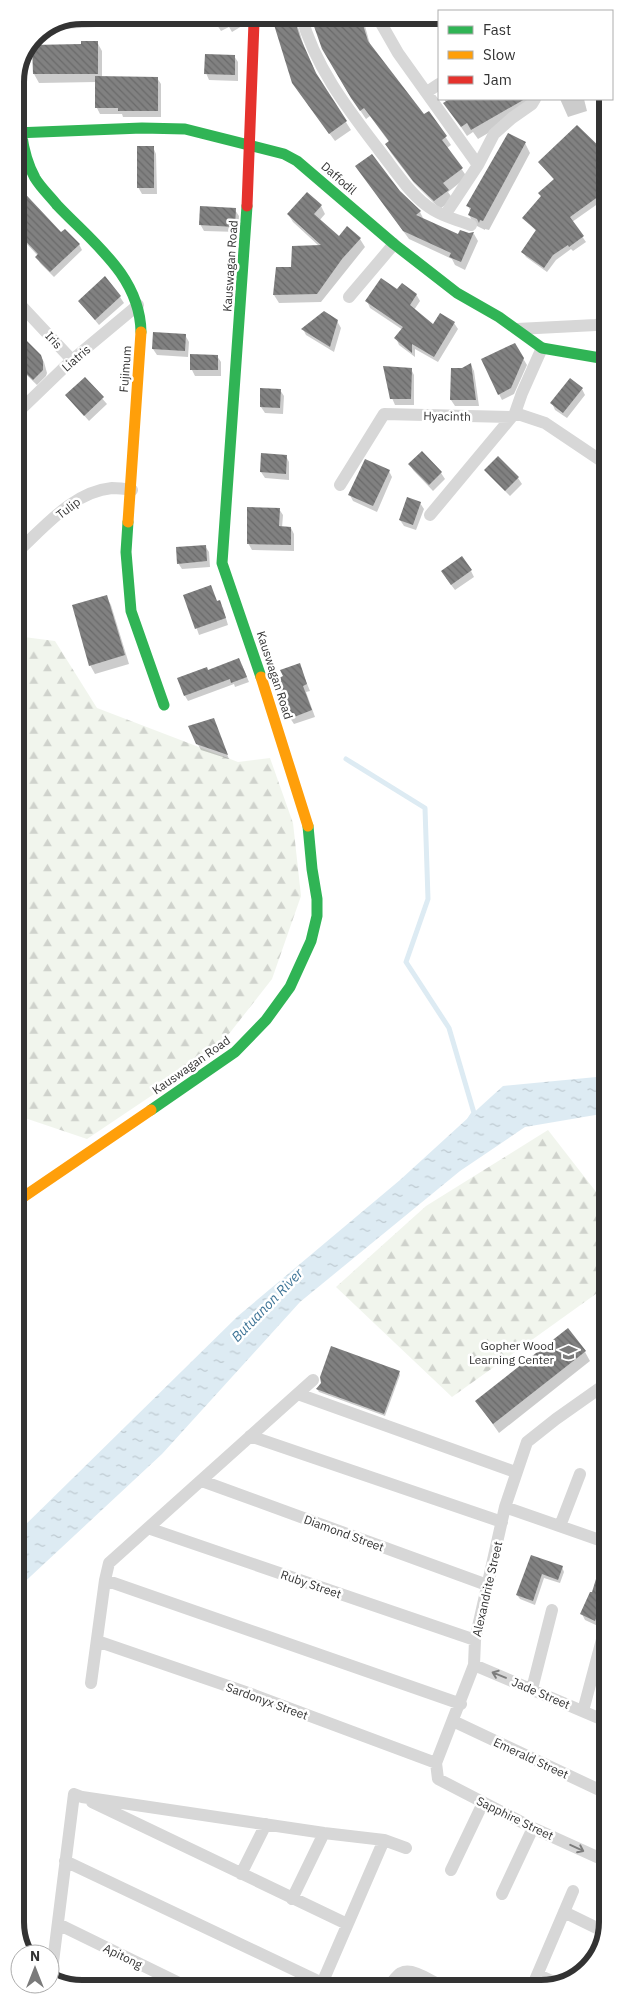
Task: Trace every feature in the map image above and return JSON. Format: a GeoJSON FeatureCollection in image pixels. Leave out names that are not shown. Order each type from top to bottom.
{"type":"FeatureCollection","features":[{"type":"Feature","properties":{"kind":"street","name":"Kauswagan Road"},"geometry":{"type":"LineString","coordinates":[[24,1197],[235,1052],[266,1020],[290,987],[311,941],[317,916],[317,899],[308,822],[243,621],[222,563],[251,144],[254,24]]}},
{"type":"Feature","properties":{"kind":"street"},"geometry":{"type":"LineString","coordinates":[[304,24],[321,68],[344,103],[412,192],[428,207],[471,226]]}},
{"type":"Feature","properties":{"kind":"street"},"geometry":{"type":"LineString","coordinates":[[382,24],[398,53],[478,165]]}},
{"type":"Feature","properties":{"kind":"street"},"geometry":{"type":"LineString","coordinates":[[426,92],[438,85]]}},
{"type":"Feature","properties":{"kind":"street"},"geometry":{"type":"LineString","coordinates":[[444,215],[478,165],[494,134],[532,104],[534,100]]}},
{"type":"Feature","properties":{"kind":"street","name":"Daffodil"},"geometry":{"type":"LineString","coordinates":[[24,133],[142,128],[185,129],[251,144],[293,157],[394,244],[457,294],[499,317],[542,348],[599,358]]}},
{"type":"Feature","properties":{"kind":"street","name":"Fujimum"},"geometry":{"type":"LineString","coordinates":[[24,150],[35,178],[66,215],[104,254],[130,286],[138,305],[141,325],[132,490],[126,552],[131,611],[164,705]]}},
{"type":"Feature","properties":{"kind":"street"},"geometry":{"type":"LineString","coordinates":[[349,297],[394,244]]}},
{"type":"Feature","properties":{"kind":"street","name":"Liatris"},"geometry":{"type":"LineString","coordinates":[[24,406],[72,360],[138,305]]}},
{"type":"Feature","properties":{"kind":"street","name":"Iris"},"geometry":{"type":"LineString","coordinates":[[24,309],[72,360]]}},
{"type":"Feature","properties":{"kind":"street"},"geometry":{"type":"LineString","coordinates":[[517,329],[599,324]]}},
{"type":"Feature","properties":{"kind":"street"},"geometry":{"type":"LineString","coordinates":[[430,515],[512,415],[542,348]]}},
{"type":"Feature","properties":{"kind":"street","name":"Hyacinth"},"geometry":{"type":"LineString","coordinates":[[340,486],[384,414],[512,415],[544,422],[599,459]]}},
{"type":"Feature","properties":{"kind":"street","name":"Tulip"},"geometry":{"type":"LineString","coordinates":[[24,546],[72,502],[92,492],[113,488],[132,490]]}},
{"type":"Feature","properties":{"kind":"street"},"geometry":{"type":"LineString","coordinates":[[91,1683],[109,1563],[314,1380]]}},
{"type":"Feature","properties":{"kind":"street","name":"Alexandrite Street"},"geometry":{"type":"LineString","coordinates":[[436,1763],[461,1704],[474,1666],[475,1640],[505,1507],[515,1472],[527,1442],[599,1389]]}},
{"type":"Feature","properties":{"kind":"street"},"geometry":{"type":"LineString","coordinates":[[298,1394],[515,1472]]}},
{"type":"Feature","properties":{"kind":"street"},"geometry":{"type":"LineString","coordinates":[[250,1436],[502,1522]]}},
{"type":"Feature","properties":{"kind":"street"},"geometry":{"type":"LineString","coordinates":[[560,1526],[580,1474]]}},
{"type":"Feature","properties":{"kind":"street","name":"Diamond Street"},"geometry":{"type":"LineString","coordinates":[[202,1481],[487,1585]]}},
{"type":"Feature","properties":{"kind":"street"},"geometry":{"type":"LineString","coordinates":[[505,1507],[599,1540]]}},
{"type":"Feature","properties":{"kind":"street","name":"Ruby Street"},"geometry":{"type":"LineString","coordinates":[[148,1528],[475,1640]]}},
{"type":"Feature","properties":{"kind":"street"},"geometry":{"type":"LineString","coordinates":[[105,1580],[461,1704]]}},
{"type":"Feature","properties":{"kind":"street"},"geometry":{"type":"LineString","coordinates":[[532,1689],[552,1610]]}},
{"type":"Feature","properties":{"kind":"street","name":"Sardonyx Street"},"geometry":{"type":"LineString","coordinates":[[97,1641],[254,1695],[436,1763]]}},
{"type":"Feature","properties":{"kind":"street"},"geometry":{"type":"LineString","coordinates":[[583,1711],[599,1651]]}},
{"type":"Feature","properties":{"kind":"street","name":"Jade Street"},"geometry":{"type":"LineString","coordinates":[[474,1666],[599,1718]]}},
{"type":"Feature","properties":{"kind":"street","name":"Emerald Street"},"geometry":{"type":"LineString","coordinates":[[453,1721],[599,1790]]}},
{"type":"Feature","properties":{"kind":"street","name":"Sapphire Street"},"geometry":{"type":"LineString","coordinates":[[436,1763],[438,1779],[533,1828],[599,1858]]}},
{"type":"Feature","properties":{"kind":"street"},"geometry":{"type":"LineString","coordinates":[[55,1944],[74,1794],[347,1924]]}},
{"type":"Feature","properties":{"kind":"street"},"geometry":{"type":"LineString","coordinates":[[82,1797],[324,1833],[384,1840],[406,1848]]}},
{"type":"Feature","properties":{"kind":"street"},"geometry":{"type":"LineString","coordinates":[[451,1870],[483,1803]]}},
{"type":"Feature","properties":{"kind":"street"},"geometry":{"type":"LineString","coordinates":[[241,1874],[266,1824]]}},
{"type":"Feature","properties":{"kind":"street"},"geometry":{"type":"LineString","coordinates":[[502,1894],[533,1828]]}},
{"type":"Feature","properties":{"kind":"street"},"geometry":{"type":"LineString","coordinates":[[292,1899],[324,1833]]}},
{"type":"Feature","properties":{"kind":"street"},"geometry":{"type":"LineString","coordinates":[[323,1980],[384,1840]]}},
{"type":"Feature","properties":{"kind":"street"},"geometry":{"type":"LineString","coordinates":[[66,1861],[311,1980]]}},
{"type":"Feature","properties":{"kind":"street"},"geometry":{"type":"LineString","coordinates":[[536,1980],[572,1891]]}},
{"type":"Feature","properties":{"kind":"street"},"geometry":{"type":"LineString","coordinates":[[564,1912],[599,1929]]}},
{"type":"Feature","properties":{"kind":"street","name":"Apitong"},"geometry":{"type":"LineString","coordinates":[[58,1924],[173,1980]]}},
{"type":"Feature","properties":{"kind":"street"},"geometry":{"type":"LineString","coordinates":[[394,1980],[399,1974],[406,1971],[429,1980]]}},
{"type":"Feature","properties":{"kind":"street"},"geometry":{"type":"LineString","coordinates":[[538,1975],[549,1980]]}},
{"type":"Feature","properties":{"kind":"green space"},"geometry":{"type":"Polygon","coordinates":[[[24,637],[55,641],[97,708],[238,762],[270,758],[293,823],[301,896],[272,979],[225,1039],[157,1092],[87,1139],[24,1118],[24,637]]]}},
{"type":"Feature","properties":{"kind":"green space"},"geometry":{"type":"Polygon","coordinates":[[[548,1130],[599,1196],[599,1292],[452,1397],[336,1287],[426,1206],[548,1130]]]}},
{"type":"Feature","properties":{"kind":"water","name":"Butuanon River"},"geometry":{"type":"Polygon","coordinates":[[[599,1077],[599,1114],[525,1127],[460,1171],[300,1302],[162,1454],[24,1582],[24,1526],[238,1316],[400,1180],[503,1086],[599,1077]]]}},
{"type":"Feature","properties":{"kind":"building"},"geometry":{"type":"Polygon","coordinates":[[[274,24],[296,24],[316,73],[347,121],[329,134],[292,83],[274,24]]]}},
{"type":"Feature","properties":{"kind":"building"},"geometry":{"type":"Polygon","coordinates":[[[313,24],[363,24],[368,41],[424,114],[429,111],[447,136],[442,140],[463,168],[443,183],[449,190],[434,201],[413,181],[385,144],[389,141],[364,108],[360,111],[351,98],[322,49],[313,24]]]}},
{"type":"Feature","properties":{"kind":"building"},"geometry":{"type":"Polygon","coordinates":[[[81,41],[98,41],[98,74],[33,74],[32,51],[37,45],[81,44],[81,41]]]}},
{"type":"Feature","properties":{"kind":"building"},"geometry":{"type":"Polygon","coordinates":[[[205,54],[235,55],[235,75],[204,74],[205,54]]]}},
{"type":"Feature","properties":{"kind":"building"},"geometry":{"type":"Polygon","coordinates":[[[95,76],[158,77],[158,111],[118,111],[118,108],[95,108],[95,76]]]}},
{"type":"Feature","properties":{"kind":"building"},"geometry":{"type":"Polygon","coordinates":[[[448,100],[523,100],[471,130],[467,123],[461,127],[443,103],[448,100]]]}},
{"type":"Feature","properties":{"kind":"building"},"geometry":{"type":"Polygon","coordinates":[[[577,125],[599,146],[599,196],[570,217],[584,236],[569,247],[568,245],[553,255],[544,268],[521,252],[536,230],[522,218],[541,196],[538,193],[554,179],[538,162],[577,125]]]}},
{"type":"Feature","properties":{"kind":"building"},"geometry":{"type":"Polygon","coordinates":[[[508,133],[526,142],[483,221],[480,220],[479,223],[477,219],[468,215],[471,208],[466,206],[508,133]]]}},
{"type":"Feature","properties":{"kind":"building"},"geometry":{"type":"Polygon","coordinates":[[[137,146],[154,146],[154,188],[137,188],[137,146]]]}},
{"type":"Feature","properties":{"kind":"building"},"geometry":{"type":"Polygon","coordinates":[[[372,154],[400,191],[421,211],[416,215],[458,234],[460,230],[469,233],[474,232],[461,262],[449,257],[451,253],[403,231],[355,166],[372,154]]]}},
{"type":"Feature","properties":{"kind":"building"},"geometry":{"type":"Polygon","coordinates":[[[307,192],[322,205],[314,214],[339,236],[347,226],[361,238],[342,259],[317,294],[273,295],[276,267],[291,267],[292,246],[321,245],[287,214],[307,192]]]}},
{"type":"Feature","properties":{"kind":"building"},"geometry":{"type":"Polygon","coordinates":[[[24,193],[61,232],[65,229],[80,244],[50,272],[35,257],[38,254],[24,239],[24,193]]]}},
{"type":"Feature","properties":{"kind":"building"},"geometry":{"type":"Polygon","coordinates":[[[200,206],[236,208],[235,227],[199,225],[200,206]]]}},
{"type":"Feature","properties":{"kind":"building"},"geometry":{"type":"Polygon","coordinates":[[[105,276],[121,296],[95,320],[78,301],[105,276]]]}},
{"type":"Feature","properties":{"kind":"building"},"geometry":{"type":"Polygon","coordinates":[[[381,278],[397,289],[402,283],[417,294],[410,305],[433,324],[440,313],[455,322],[434,357],[412,344],[412,353],[394,338],[403,327],[365,301],[381,278]]]}},
{"type":"Feature","properties":{"kind":"building"},"geometry":{"type":"Polygon","coordinates":[[[324,311],[338,320],[330,347],[301,329],[324,311]]]}},
{"type":"Feature","properties":{"kind":"building"},"geometry":{"type":"Polygon","coordinates":[[[153,332],[186,334],[185,351],[152,349],[153,332]]]}},
{"type":"Feature","properties":{"kind":"building"},"geometry":{"type":"Polygon","coordinates":[[[24,338],[41,355],[43,361],[43,370],[33,380],[24,372],[24,338]]]}},
{"type":"Feature","properties":{"kind":"building"},"geometry":{"type":"Polygon","coordinates":[[[515,343],[524,358],[511,388],[498,395],[481,359],[515,343]]]}},
{"type":"Feature","properties":{"kind":"building"},"geometry":{"type":"Polygon","coordinates":[[[190,354],[218,355],[218,370],[190,370],[190,354]]]}},
{"type":"Feature","properties":{"kind":"building"},"geometry":{"type":"Polygon","coordinates":[[[471,363],[476,400],[450,400],[451,368],[462,368],[471,363]]]}},
{"type":"Feature","properties":{"kind":"building"},"geometry":{"type":"Polygon","coordinates":[[[383,366],[412,368],[411,399],[390,399],[383,366]]]}},
{"type":"Feature","properties":{"kind":"building"},"geometry":{"type":"Polygon","coordinates":[[[85,377],[104,397],[84,416],[65,395],[85,377]]]}},
{"type":"Feature","properties":{"kind":"building"},"geometry":{"type":"Polygon","coordinates":[[[570,378],[583,388],[563,413],[550,403],[570,378]]]}},
{"type":"Feature","properties":{"kind":"building"},"geometry":{"type":"Polygon","coordinates":[[[260,388],[281,389],[280,408],[260,407],[260,388]]]}},
{"type":"Feature","properties":{"kind":"building"},"geometry":{"type":"Polygon","coordinates":[[[422,451],[442,472],[429,485],[408,464],[422,451]]]}},
{"type":"Feature","properties":{"kind":"building"},"geometry":{"type":"Polygon","coordinates":[[[261,453],[287,455],[286,474],[260,472],[261,453]]]}},
{"type":"Feature","properties":{"kind":"building"},"geometry":{"type":"Polygon","coordinates":[[[498,456],[519,477],[505,491],[484,470],[498,456]]]}},
{"type":"Feature","properties":{"kind":"building"},"geometry":{"type":"Polygon","coordinates":[[[365,459],[390,470],[373,506],[348,495],[365,459]]]}},
{"type":"Feature","properties":{"kind":"building"},"geometry":{"type":"Polygon","coordinates":[[[407,497],[421,502],[413,525],[399,520],[407,497]]]}},
{"type":"Feature","properties":{"kind":"building"},"geometry":{"type":"Polygon","coordinates":[[[247,507],[280,508],[279,526],[291,527],[291,545],[247,544],[247,507]]]}},
{"type":"Feature","properties":{"kind":"building"},"geometry":{"type":"Polygon","coordinates":[[[206,545],[207,561],[177,564],[176,547],[206,545]]]}},
{"type":"Feature","properties":{"kind":"building"},"geometry":{"type":"Polygon","coordinates":[[[462,556],[472,570],[451,585],[441,571],[462,556]]]}},
{"type":"Feature","properties":{"kind":"building"},"geometry":{"type":"Polygon","coordinates":[[[211,585],[217,601],[220,600],[226,618],[195,629],[183,595],[211,585]]]}},
{"type":"Feature","properties":{"kind":"building"},"geometry":{"type":"Polygon","coordinates":[[[107,595],[125,655],[89,666],[72,605],[107,595]]]}},
{"type":"Feature","properties":{"kind":"building"},"geometry":{"type":"Polygon","coordinates":[[[239,658],[247,677],[231,683],[230,679],[184,696],[177,678],[207,667],[208,670],[239,658]]]}},
{"type":"Feature","properties":{"kind":"building"},"geometry":{"type":"Polygon","coordinates":[[[300,663],[307,684],[303,686],[312,710],[289,719],[277,679],[283,676],[280,670],[300,663]]]}},
{"type":"Feature","properties":{"kind":"building"},"geometry":{"type":"Polygon","coordinates":[[[214,718],[228,755],[196,744],[188,726],[214,718]]]}},
{"type":"Feature","properties":{"kind":"building"},"geometry":{"type":"Polygon","coordinates":[[[568,1328],[586,1351],[493,1424],[475,1401],[568,1328]]]}},
{"type":"Feature","properties":{"kind":"building"},"geometry":{"type":"Polygon","coordinates":[[[331,1346],[400,1371],[384,1414],[316,1389],[321,1383],[320,1377],[331,1346]]]}},
{"type":"Feature","properties":{"kind":"building"},"geometry":{"type":"Polygon","coordinates":[[[531,1555],[563,1566],[558,1580],[542,1574],[533,1601],[516,1595],[531,1555]]]}},
{"type":"Feature","properties":{"kind":"building"},"geometry":{"type":"Polygon","coordinates":[[[596,1579],[599,1580],[599,1611],[595,1621],[580,1614],[590,1592],[592,1592],[596,1579]]]}},
{"type":"Feature","properties":{"kind":"waterway"},"geometry":{"type":"LineString","coordinates":[[346,759],[425,808],[428,899],[406,962],[449,1028],[474,1113],[470,1119]]}},
{"type":"Feature","properties":{"kind":"traffic: fast"},"geometry":{"type":"LineString","coordinates":[[24,133],[142,128],[185,129],[284,154],[297,161],[394,244],[457,293],[499,317],[542,348],[599,358]]}},
{"type":"Feature","properties":{"kind":"traffic: fast"},"geometry":{"type":"LineString","coordinates":[[24,148],[29,165],[40,185],[112,261],[123,277],[139,312],[141,332]]}},
{"type":"Feature","properties":{"kind":"traffic: fast"},"geometry":{"type":"LineString","coordinates":[[247,206],[222,563],[261,677]]}},
{"type":"Feature","properties":{"kind":"traffic: fast"},"geometry":{"type":"LineString","coordinates":[[128,522],[126,552],[131,611],[164,705]]}},
{"type":"Feature","properties":{"kind":"traffic: fast"},"geometry":{"type":"LineString","coordinates":[[151,1110],[235,1052],[266,1020],[290,987],[311,941],[317,916],[317,899],[308,826]]}},
{"type":"Feature","properties":{"kind":"traffic: slow"},"geometry":{"type":"LineString","coordinates":[[128,522],[141,332]]}},
{"type":"Feature","properties":{"kind":"traffic: slow"},"geometry":{"type":"LineString","coordinates":[[261,677],[308,826]]}},
{"type":"Feature","properties":{"kind":"traffic: slow"},"geometry":{"type":"LineString","coordinates":[[24,1197],[151,1110]]}},
{"type":"Feature","properties":{"kind":"traffic: jam"},"geometry":{"type":"LineString","coordinates":[[247,206],[254,24]]}},
{"type":"Feature","properties":{"kind":"place","name":"Gopher Wood Learning Center"},"geometry":{"type":"Point","coordinates":[568,1352]}}]}
